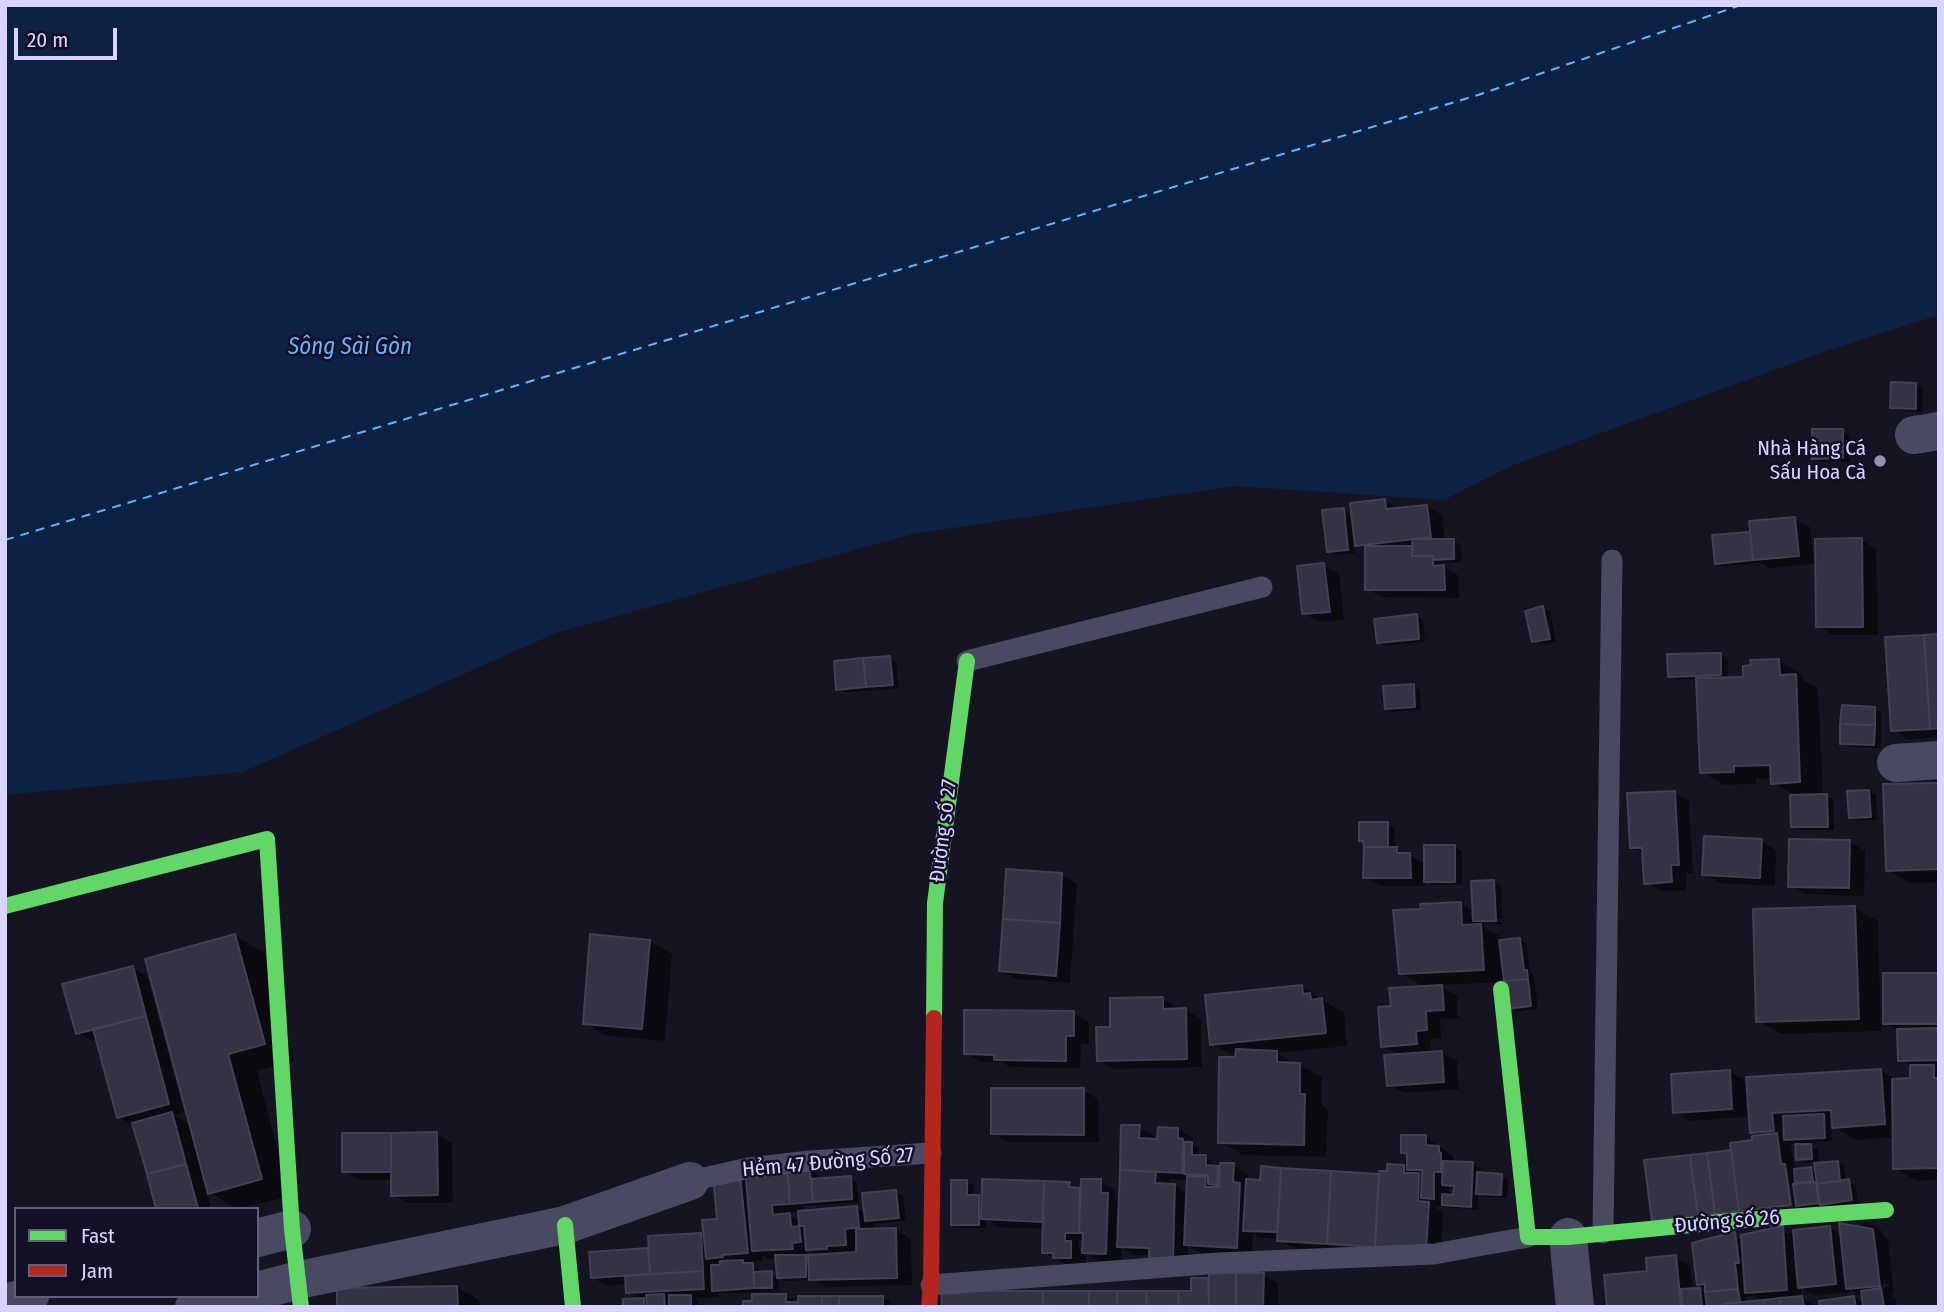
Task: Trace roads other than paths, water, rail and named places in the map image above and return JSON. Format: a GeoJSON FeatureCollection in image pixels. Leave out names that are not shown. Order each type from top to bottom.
{"type":"FeatureCollection","features":[{"type":"Feature","properties":{"kind":"street","name":"Đường số 27"},"geometry":{"type":"LineString","coordinates":[[930,1296],[935,903],[967,661]]}},
{"type":"Feature","properties":{"kind":"street"},"geometry":{"type":"LineString","coordinates":[[1896,763],[1939,760]]}},
{"type":"Feature","properties":{"kind":"street"},"geometry":{"type":"LineString","coordinates":[[5,905],[267,839],[275,1233],[300,1293]]}},
{"type":"Feature","properties":{"kind":"street"},"geometry":{"type":"LineString","coordinates":[[1501,989],[1528,1237]]}},
{"type":"Feature","properties":{"kind":"street","name":"Hẻm 47 Đường Số 27"},"geometry":{"type":"LineString","coordinates":[[259,1291],[300,1293],[565,1225],[690,1181]]}},
{"type":"Feature","properties":{"kind":"street","name":"Đường số 26"},"geometry":{"type":"LineString","coordinates":[[1528,1237],[1585,1235],[1886,1210]]}},
{"type":"Feature","properties":{"kind":"street"},"geometry":{"type":"LineString","coordinates":[[565,1225],[573,1307]]}},
{"type":"Feature","properties":{"kind":"street"},"geometry":{"type":"LineString","coordinates":[[1575,1307],[1585,1235]]}},
{"type":"Feature","properties":{"kind":"street"},"geometry":{"type":"LineString","coordinates":[[5,1303],[23,1298]]}},
{"type":"Feature","properties":{"kind":"street"},"geometry":{"type":"LineString","coordinates":[[194,1307],[228,1298]]}},
{"type":"Feature","properties":{"kind":"lane"},"geometry":{"type":"LineString","coordinates":[[1585,1235],[1612,560]]}},
{"type":"Feature","properties":{"kind":"lane","name":"Đường số 27"},"geometry":{"type":"LineString","coordinates":[[967,661],[1262,587]]}},
{"type":"Feature","properties":{"kind":"lane","name":"Hẻm 47 Đường Số 27"},"geometry":{"type":"LineString","coordinates":[[690,1181],[749,1168],[798,1162],[931,1153]]}},
{"type":"Feature","properties":{"kind":"lane"},"geometry":{"type":"LineString","coordinates":[[930,1296],[1219,1264],[1434,1254],[1528,1237]]}},
{"type":"Feature","properties":{"kind":"water","name":"Sông Sài Gòn"},"geometry":{"type":"Polygon","coordinates":[[[5,5],[1939,5],[1939,315],[1832,349],[1513,465],[1444,500],[1235,486],[912,534],[556,633],[243,772],[5,795],[5,5]]]}},
{"type":"Feature","properties":{"kind":"place","name":"Nhà Hàng Cá Sấu Hoa Cà"},"geometry":{"type":"Point","coordinates":[1880,461]}}]}
